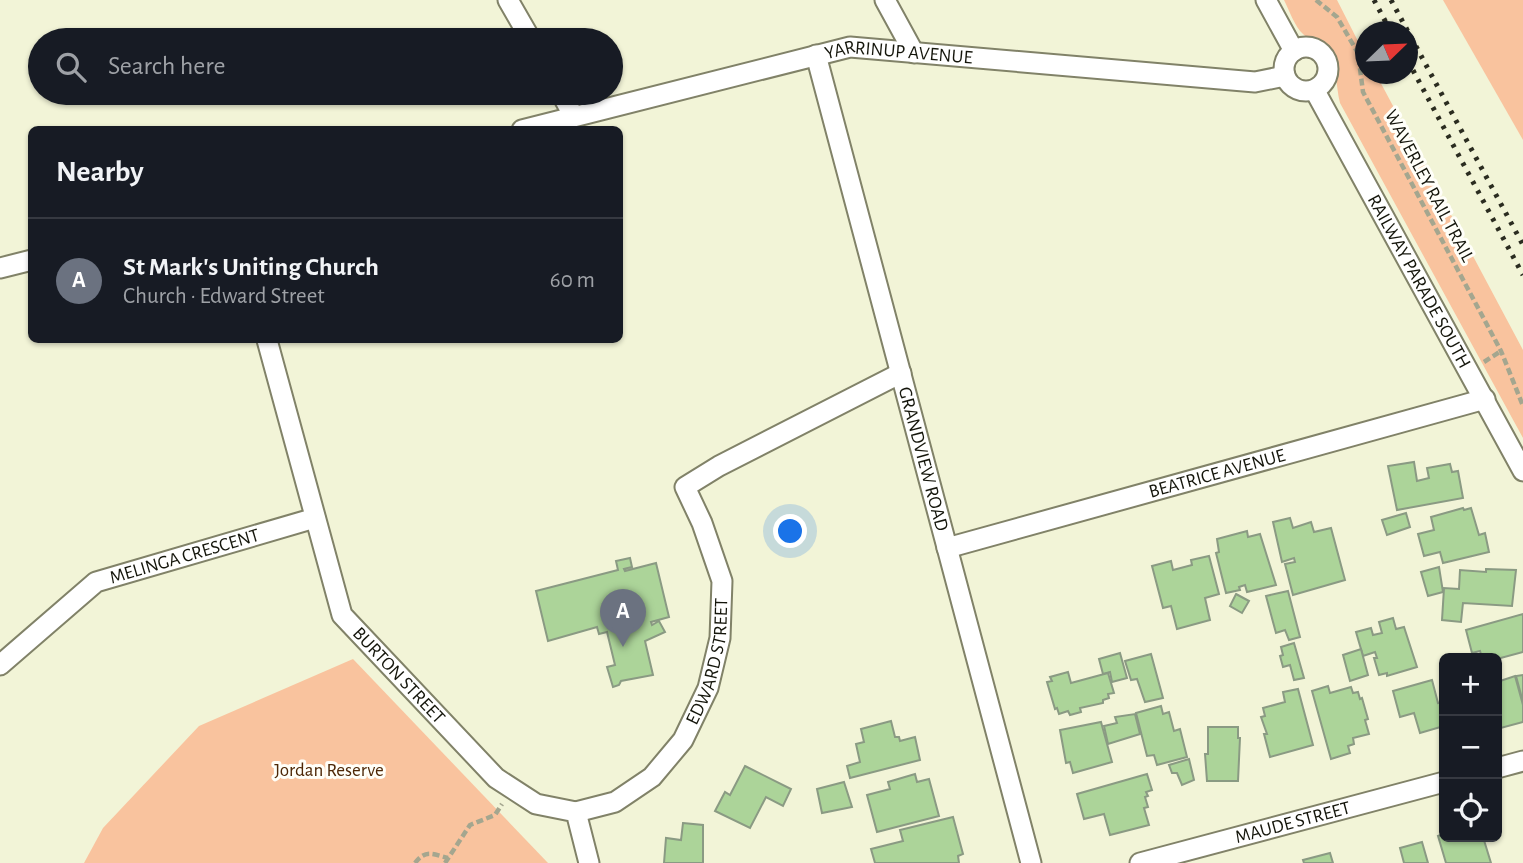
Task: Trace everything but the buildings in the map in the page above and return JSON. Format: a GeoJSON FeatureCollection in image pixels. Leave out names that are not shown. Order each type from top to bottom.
{"type":"FeatureCollection","features":[{"type":"Feature","properties":{"kind":"street"},"geometry":{"type":"LineString","coordinates":[[508,0],[524,28]]}},
{"type":"Feature","properties":{"kind":"street"},"geometry":{"type":"LineString","coordinates":[[885,0],[914,52]]}},
{"type":"Feature","properties":{"kind":"street"},"geometry":{"type":"LineString","coordinates":[[1266,0],[1294,51]]}},
{"type":"Feature","properties":{"kind":"street","name":"YARRINUP AVENUE"},"geometry":{"type":"LineString","coordinates":[[623,103],[850,47],[1255,82],[1285,76]]}},
{"type":"Feature","properties":{"kind":"street"},"geometry":{"type":"LineString","coordinates":[[1309,47],[1316,49],[1326,59],[1328,74],[1325,82],[1315,90],[1299,91],[1292,88],[1285,76],[1285,61],[1294,51],[1309,47]]}},
{"type":"Feature","properties":{"kind":"street","name":"GRANDVIEW ROAD"},"geometry":{"type":"LineString","coordinates":[[816,55],[1031,863]]}},
{"type":"Feature","properties":{"kind":"street","name":"RAILWAY PARADE SOUTH"},"geometry":{"type":"LineString","coordinates":[[1315,90],[1523,471]]}},
{"type":"Feature","properties":{"kind":"street"},"geometry":{"type":"LineString","coordinates":[[568,105],[573,115]]}},
{"type":"Feature","properties":{"kind":"street","name":"YARRINUP AVENUE"},"geometry":{"type":"LineString","coordinates":[[536,126],[614,105]]}},
{"type":"Feature","properties":{"kind":"street"},"geometry":{"type":"LineString","coordinates":[[0,268],[28,261]]}},
{"type":"Feature","properties":{"kind":"street","name":"BURTON STREET"},"geometry":{"type":"LineString","coordinates":[[268,343],[342,615],[496,778],[536,804],[576,812]]}},
{"type":"Feature","properties":{"kind":"street","name":"EDWARD STREET"},"geometry":{"type":"LineString","coordinates":[[576,812],[615,802],[652,777],[683,740],[708,688],[720,638],[722,580],[702,523],[685,487],[719,466],[901,373]]}},
{"type":"Feature","properties":{"kind":"street","name":"BEATRICE AVENUE"},"geometry":{"type":"LineString","coordinates":[[947,548],[1485,399]]}},
{"type":"Feature","properties":{"kind":"street","name":"MELINGA CRESCENT"},"geometry":{"type":"LineString","coordinates":[[0,665],[96,582],[315,518]]}},
{"type":"Feature","properties":{"kind":"street"},"geometry":{"type":"LineString","coordinates":[[1502,767],[1523,761]]}},
{"type":"Feature","properties":{"kind":"street","name":"MAUDE STREET"},"geometry":{"type":"LineString","coordinates":[[1140,863],[1439,783]]}},
{"type":"Feature","properties":{"kind":"street"},"geometry":{"type":"LineString","coordinates":[[576,812],[589,863]]}},
{"type":"Feature","properties":{"kind":"path","name":"WAVERLEY RAIL TRAIL"},"geometry":{"type":"LineString","coordinates":[[1316,0],[1336,17],[1358,53],[1363,92],[1501,351],[1523,406]]}},
{"type":"Feature","properties":{"kind":"path"},"geometry":{"type":"LineString","coordinates":[[415,863],[422,855],[429,853],[446,860],[470,825],[495,815],[513,789]]}},
{"type":"Feature","properties":{"kind":"green space"},"geometry":{"type":"Polygon","coordinates":[[[1284,0],[1337,0],[1355,35],[1355,84],[1381,84],[1523,350],[1523,438],[1340,103],[1332,59],[1323,46],[1306,37],[1295,23],[1284,0]]]}},
{"type":"Feature","properties":{"kind":"green space"},"geometry":{"type":"Polygon","coordinates":[[[1443,0],[1523,0],[1523,140],[1443,0]]]}},
{"type":"Feature","properties":{"kind":"green space","name":"Jordan Reserve"},"geometry":{"type":"Polygon","coordinates":[[[353,659],[548,863],[84,863],[103,828],[199,726],[353,659]]]}},
{"type":"Feature","properties":{"kind":"railway"},"geometry":{"type":"LineString","coordinates":[[1374,0],[1385,21]]}},
{"type":"Feature","properties":{"kind":"railway"},"geometry":{"type":"LineString","coordinates":[[1391,0],[1523,245]]}},
{"type":"Feature","properties":{"kind":"railway"},"geometry":{"type":"LineString","coordinates":[[1418,80],[1523,275]]}},
{"type":"Feature","properties":{"kind":"place","name":"St Mark's Uniting Church"},"geometry":{"type":"Point","coordinates":[623,647]}}]}
